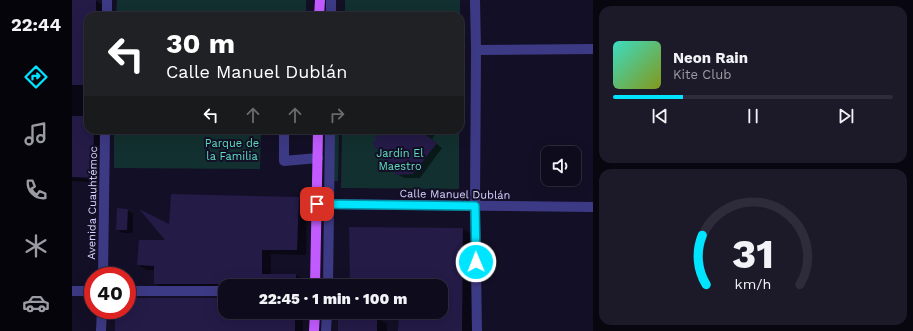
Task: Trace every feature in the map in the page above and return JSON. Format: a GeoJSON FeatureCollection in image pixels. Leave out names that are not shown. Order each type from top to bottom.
{"type":"FeatureCollection","features":[{"type":"Feature","properties":{"kind":"main road"},"geometry":{"type":"LineString","coordinates":[[319,12],[320,0]]}},
{"type":"Feature","properties":{"kind":"main road"},"geometry":{"type":"LineString","coordinates":[[314,279],[318,134]]}},
{"type":"Feature","properties":{"kind":"main road"},"geometry":{"type":"LineString","coordinates":[[314,331],[315,319]]}},
{"type":"Feature","properties":{"kind":"street"},"geometry":{"type":"LineString","coordinates":[[107,0],[107,12]]}},
{"type":"Feature","properties":{"kind":"street"},"geometry":{"type":"LineString","coordinates":[[331,0],[331,12]]}},
{"type":"Feature","properties":{"kind":"street"},"geometry":{"type":"LineString","coordinates":[[475,0],[475,206],[477,331]]}},
{"type":"Feature","properties":{"kind":"street"},"geometry":{"type":"LineString","coordinates":[[476,50],[593,49]]}},
{"type":"Feature","properties":{"kind":"street","name":"Avenida Cuauhtémoc"},"geometry":{"type":"LineString","coordinates":[[103,267],[105,134]]}},
{"type":"Feature","properties":{"kind":"street"},"geometry":{"type":"LineString","coordinates":[[284,134],[284,160],[318,158]]}},
{"type":"Feature","properties":{"kind":"street"},"geometry":{"type":"LineString","coordinates":[[328,279],[330,134]]}},
{"type":"Feature","properties":{"kind":"street","name":"Calle Manuel Dublán"},"geometry":{"type":"LineString","coordinates":[[317,204],[593,207]]}},
{"type":"Feature","properties":{"kind":"street"},"geometry":{"type":"LineString","coordinates":[[72,291],[84,291]]}},
{"type":"Feature","properties":{"kind":"street"},"geometry":{"type":"LineString","coordinates":[[136,291],[218,291]]}},
{"type":"Feature","properties":{"kind":"street"},"geometry":{"type":"LineString","coordinates":[[101,331],[102,319]]}},
{"type":"Feature","properties":{"kind":"street"},"geometry":{"type":"LineString","coordinates":[[326,331],[327,319]]}},
{"type":"Feature","properties":{"kind":"green space"},"geometry":{"type":"Polygon","coordinates":[[[117,0],[306,0],[306,12],[116,12],[117,0]]]}},
{"type":"Feature","properties":{"kind":"green space"},"geometry":{"type":"Polygon","coordinates":[[[345,0],[460,0],[460,12],[345,12],[345,0]]]}},
{"type":"Feature","properties":{"kind":"green space","name":"Parque de la Familia"},"geometry":{"type":"Polygon","coordinates":[[[114,134],[261,134],[260,169],[114,168],[114,134]]]}},
{"type":"Feature","properties":{"kind":"green space"},"geometry":{"type":"Polygon","coordinates":[[[334,134],[339,134],[338,181],[332,181],[334,134]]]}},
{"type":"Feature","properties":{"kind":"green space","name":"Jardín El Maestro"},"geometry":{"type":"Polygon","coordinates":[[[342,134],[459,134],[459,189],[341,188],[342,134]]]}},
{"type":"Feature","properties":{"kind":"building"},"geometry":{"type":"Polygon","coordinates":[[[72,0],[96,0],[96,12],[84,12],[84,85],[72,85],[72,0]]]}},
{"type":"Feature","properties":{"kind":"building"},"geometry":{"type":"Polygon","coordinates":[[[72,116],[84,116],[84,134],[94,134],[93,178],[72,177],[72,116]]]}},
{"type":"Feature","properties":{"kind":"building"},"geometry":{"type":"Polygon","coordinates":[[[427,134],[437,143],[413,174],[396,175],[372,143],[376,140],[374,136],[427,134]]]}},
{"type":"Feature","properties":{"kind":"building"},"geometry":{"type":"Polygon","coordinates":[[[171,194],[299,197],[297,250],[262,250],[262,274],[296,274],[296,279],[218,279],[218,284],[154,284],[154,266],[137,265],[139,240],[165,240],[139,209],[169,224],[171,194]]]}},
{"type":"Feature","properties":{"kind":"building"},"geometry":{"type":"Polygon","coordinates":[[[117,208],[128,209],[127,230],[116,230],[117,208]]]}},
{"type":"Feature","properties":{"kind":"building"},"geometry":{"type":"Polygon","coordinates":[[[349,227],[463,228],[462,331],[398,331],[399,319],[448,319],[448,279],[350,279],[349,227]]]}},
{"type":"Feature","properties":{"kind":"building"},"geometry":{"type":"Polygon","coordinates":[[[136,298],[218,298],[218,319],[295,319],[295,331],[115,331],[115,319],[136,319],[136,298]]]}},
{"type":"Feature","properties":{"kind":"building"},"geometry":{"type":"Polygon","coordinates":[[[338,319],[377,319],[377,331],[338,331],[338,319]]]}},
{"type":"Feature","properties":{"kind":"route"},"geometry":{"type":"LineString","coordinates":[[317,204],[475,206],[476,262]]}}]}
